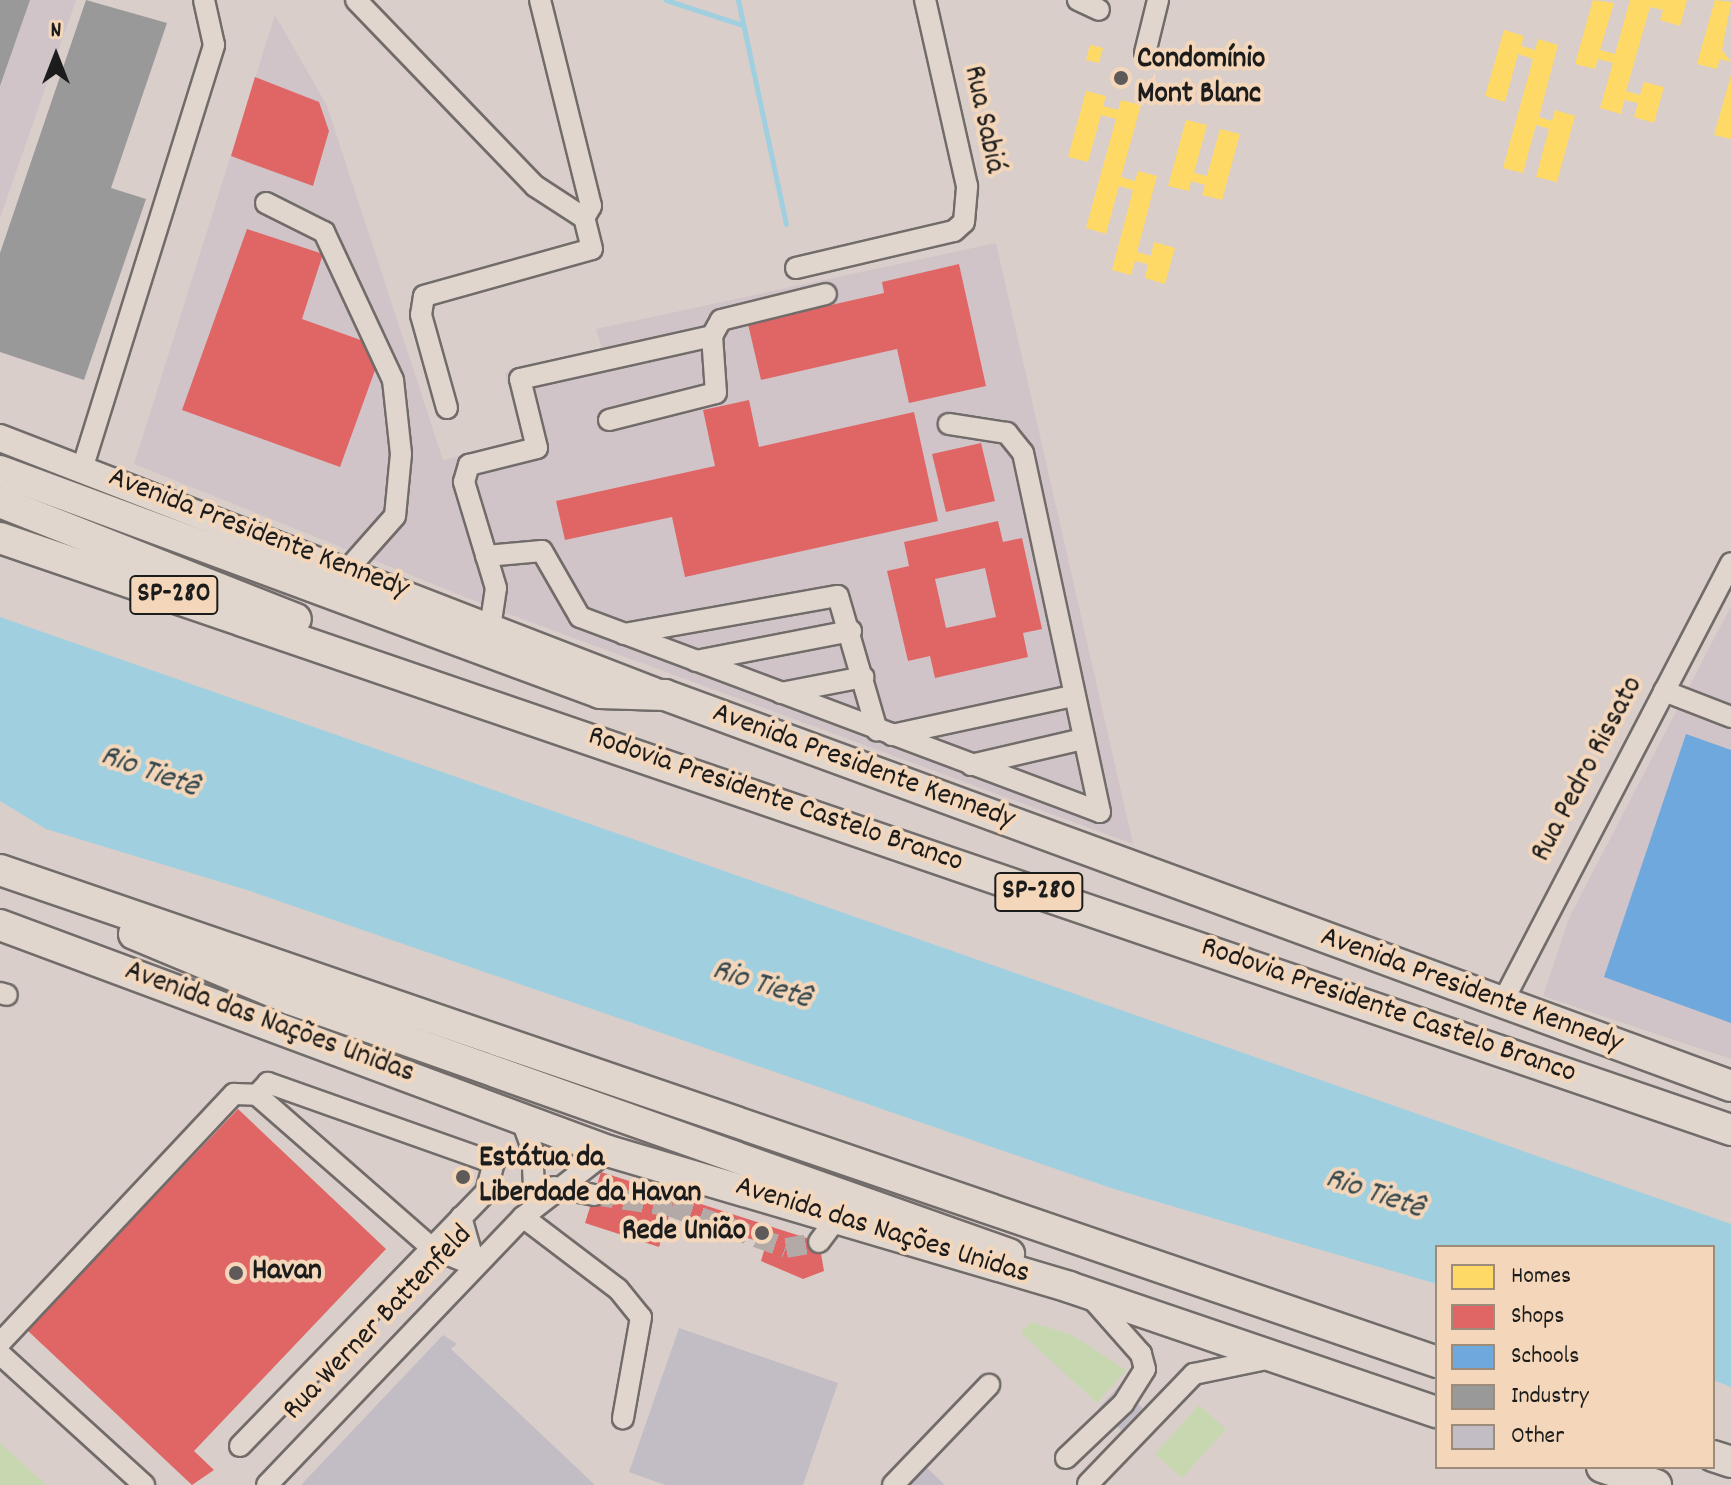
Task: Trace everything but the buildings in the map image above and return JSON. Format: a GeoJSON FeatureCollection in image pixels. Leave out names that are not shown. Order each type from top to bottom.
{"type":"FeatureCollection","features":[{"type":"Feature","properties":{"kind":"highway"},"geometry":{"type":"LineString","coordinates":[[0,471],[600,693],[665,695]]}},
{"type":"Feature","properties":{"kind":"highway"},"geometry":{"type":"LineString","coordinates":[[0,502],[286,612],[348,653]]}},
{"type":"Feature","properties":{"kind":"highway","name":"Rodovia Presidente Castelo Branco"},"geometry":{"type":"LineString","coordinates":[[0,538],[348,653],[1731,1130]]}},
{"type":"Feature","properties":{"kind":"highway","name":"Avenida Presidente Kennedy"},"geometry":{"type":"LineString","coordinates":[[665,695],[1501,1005],[1731,1086]]}},
{"type":"Feature","properties":{"kind":"highway"},"geometry":{"type":"LineString","coordinates":[[0,870],[1435,1361]]}},
{"type":"Feature","properties":{"kind":"highway"},"geometry":{"type":"LineString","coordinates":[[64,892],[120,928],[290,999],[949,1227],[1078,1290]]}},
{"type":"Feature","properties":{"kind":"highway","name":"Avenida das Nações Unidas"},"geometry":{"type":"LineString","coordinates":[[0,925],[828,1230],[1078,1290],[1435,1411]]}},
{"type":"Feature","properties":{"kind":"highway"},"geometry":{"type":"LineString","coordinates":[[1608,1469],[1656,1485]]}},
{"type":"Feature","properties":{"kind":"main road","name":"Avenida Presidente Kennedy"},"geometry":{"type":"LineString","coordinates":[[0,438],[83,466],[665,695]]}},
{"type":"Feature","properties":{"kind":"street"},"geometry":{"type":"LineString","coordinates":[[83,466],[214,45],[204,0]]}},
{"type":"Feature","properties":{"kind":"street"},"geometry":{"type":"LineString","coordinates":[[356,0],[535,186],[587,212]]}},
{"type":"Feature","properties":{"kind":"street"},"geometry":{"type":"LineString","coordinates":[[447,408],[421,315],[424,296],[592,249],[587,212],[540,0]]}},
{"type":"Feature","properties":{"kind":"street","name":"Rua Sabiá"},"geometry":{"type":"LineString","coordinates":[[796,268],[954,231],[964,222],[967,186],[925,0]]}},
{"type":"Feature","properties":{"kind":"street"},"geometry":{"type":"LineString","coordinates":[[1078,0],[1099,10]]}},
{"type":"Feature","properties":{"kind":"street"},"geometry":{"type":"LineString","coordinates":[[1145,53],[1158,0]]}},
{"type":"Feature","properties":{"kind":"street"},"geometry":{"type":"LineString","coordinates":[[266,203],[324,232],[383,345],[393,380],[401,454],[395,516],[348,569]]}},
{"type":"Feature","properties":{"kind":"street"},"geometry":{"type":"LineString","coordinates":[[609,420],[716,393],[712,336],[721,320],[826,294]]}},
{"type":"Feature","properties":{"kind":"street"},"geometry":{"type":"LineString","coordinates":[[490,628],[497,597],[465,476],[469,465],[537,448],[520,379],[712,336]]}},
{"type":"Feature","properties":{"kind":"street"},"geometry":{"type":"LineString","coordinates":[[486,556],[542,551],[572,611],[624,634],[1096,813],[1101,801],[1072,696],[1023,453],[1007,433],[949,424]]}},
{"type":"Feature","properties":{"kind":"street","name":"Rua Pedro Rissato"},"geometry":{"type":"LineString","coordinates":[[1501,1005],[1731,563]]}},
{"type":"Feature","properties":{"kind":"street"},"geometry":{"type":"LineString","coordinates":[[624,634],[823,593],[838,596],[884,732]]}},
{"type":"Feature","properties":{"kind":"street"},"geometry":{"type":"LineString","coordinates":[[696,661],[851,631]]}},
{"type":"Feature","properties":{"kind":"street"},"geometry":{"type":"LineString","coordinates":[[781,693],[863,677]]}},
{"type":"Feature","properties":{"kind":"street"},"geometry":{"type":"LineString","coordinates":[[1664,691],[1731,717]]}},
{"type":"Feature","properties":{"kind":"street"},"geometry":{"type":"LineString","coordinates":[[884,732],[1072,696]]}},
{"type":"Feature","properties":{"kind":"street"},"geometry":{"type":"LineString","coordinates":[[971,765],[1083,739]]}},
{"type":"Feature","properties":{"kind":"street"},"geometry":{"type":"LineString","coordinates":[[240,1446],[486,1192],[494,1163],[268,1083],[257,1095]]}},
{"type":"Feature","properties":{"kind":"street"},"geometry":{"type":"LineString","coordinates":[[0,1343],[234,1094],[257,1095],[432,1248],[475,1266]]}},
{"type":"Feature","properties":{"kind":"street"},"geometry":{"type":"LineString","coordinates":[[521,1118],[532,1149],[529,1211],[618,1289],[641,1317],[623,1418]]}},
{"type":"Feature","properties":{"kind":"street","name":"Rua Werner Battenfeld"},"geometry":{"type":"LineString","coordinates":[[267,1485],[529,1211],[554,1187],[608,1151]]}},
{"type":"Feature","properties":{"kind":"street"},"geometry":{"type":"LineString","coordinates":[[554,1187],[594,1195]]}},
{"type":"Feature","properties":{"kind":"street"},"geometry":{"type":"LineString","coordinates":[[461,1217],[475,1266]]}},
{"type":"Feature","properties":{"kind":"street"},"geometry":{"type":"LineString","coordinates":[[1066,1458],[1142,1375],[1141,1354],[1078,1290]]}},
{"type":"Feature","properties":{"kind":"street"},"geometry":{"type":"LineString","coordinates":[[0,1354],[144,1485]]}},
{"type":"Feature","properties":{"kind":"street"},"geometry":{"type":"LineString","coordinates":[[1088,1484],[1199,1371],[1274,1357]]}},
{"type":"Feature","properties":{"kind":"street"},"geometry":{"type":"LineString","coordinates":[[1142,1375],[1171,1397]]}},
{"type":"Feature","properties":{"kind":"street"},"geometry":{"type":"LineString","coordinates":[[893,1485],[989,1385]]}},
{"type":"Feature","properties":{"kind":"shaded area"},"geometry":{"type":"Polygon","coordinates":[[[0,0],[76,0],[0,218],[0,0]]]}},
{"type":"Feature","properties":{"kind":"shaded area"},"geometry":{"type":"Polygon","coordinates":[[[275,15],[327,106],[443,460],[523,442],[505,373],[603,352],[596,329],[996,243],[1133,844],[495,609],[134,464],[275,15]]]}},
{"type":"Feature","properties":{"kind":"shaded area"},"geometry":{"type":"Polygon","coordinates":[[[1731,606],[1731,1059],[1543,996],[1570,916],[1731,606]]]}},
{"type":"Feature","properties":{"kind":"green space"},"geometry":{"type":"Polygon","coordinates":[[[1031,1322],[1072,1335],[1126,1370],[1097,1403],[1021,1333],[1031,1322]]]}},
{"type":"Feature","properties":{"kind":"green space"},"geometry":{"type":"Polygon","coordinates":[[[1199,1405],[1226,1429],[1182,1478],[1155,1454],[1199,1405]]]}},
{"type":"Feature","properties":{"kind":"green space"},"geometry":{"type":"Polygon","coordinates":[[[0,1443],[46,1485],[0,1485],[0,1443]]]}},
{"type":"Feature","properties":{"kind":"water","name":"Rio Tietê"},"geometry":{"type":"Polygon","coordinates":[[[0,617],[1731,1224],[1731,1387],[1715,1381],[1715,1245],[1435,1245],[1435,1283],[1114,1189],[247,890],[46,829],[0,801],[0,617]]]}},
{"type":"Feature","properties":{"kind":"waterway"},"geometry":{"type":"LineString","coordinates":[[666,0],[743,25]]}},
{"type":"Feature","properties":{"kind":"waterway"},"geometry":{"type":"LineString","coordinates":[[738,0],[786,224]]}},
{"type":"Feature","properties":{"kind":"tunnel"},"geometry":{"type":"LineString","coordinates":[[594,1195],[672,1207],[786,1248],[819,1242]]}},
{"type":"Feature","properties":{"kind":"place","name":"Condomínio Mont Blanc"},"geometry":{"type":"Point","coordinates":[1121,78]}},
{"type":"Feature","properties":{"kind":"place","name":"Estátua da Liberdade da Havan"},"geometry":{"type":"Point","coordinates":[463,1177]}},
{"type":"Feature","properties":{"kind":"place","name":"Rede União"},"geometry":{"type":"Point","coordinates":[762,1233]}},
{"type":"Feature","properties":{"kind":"place","name":"Havan"},"geometry":{"type":"Point","coordinates":[236,1273]}}]}
